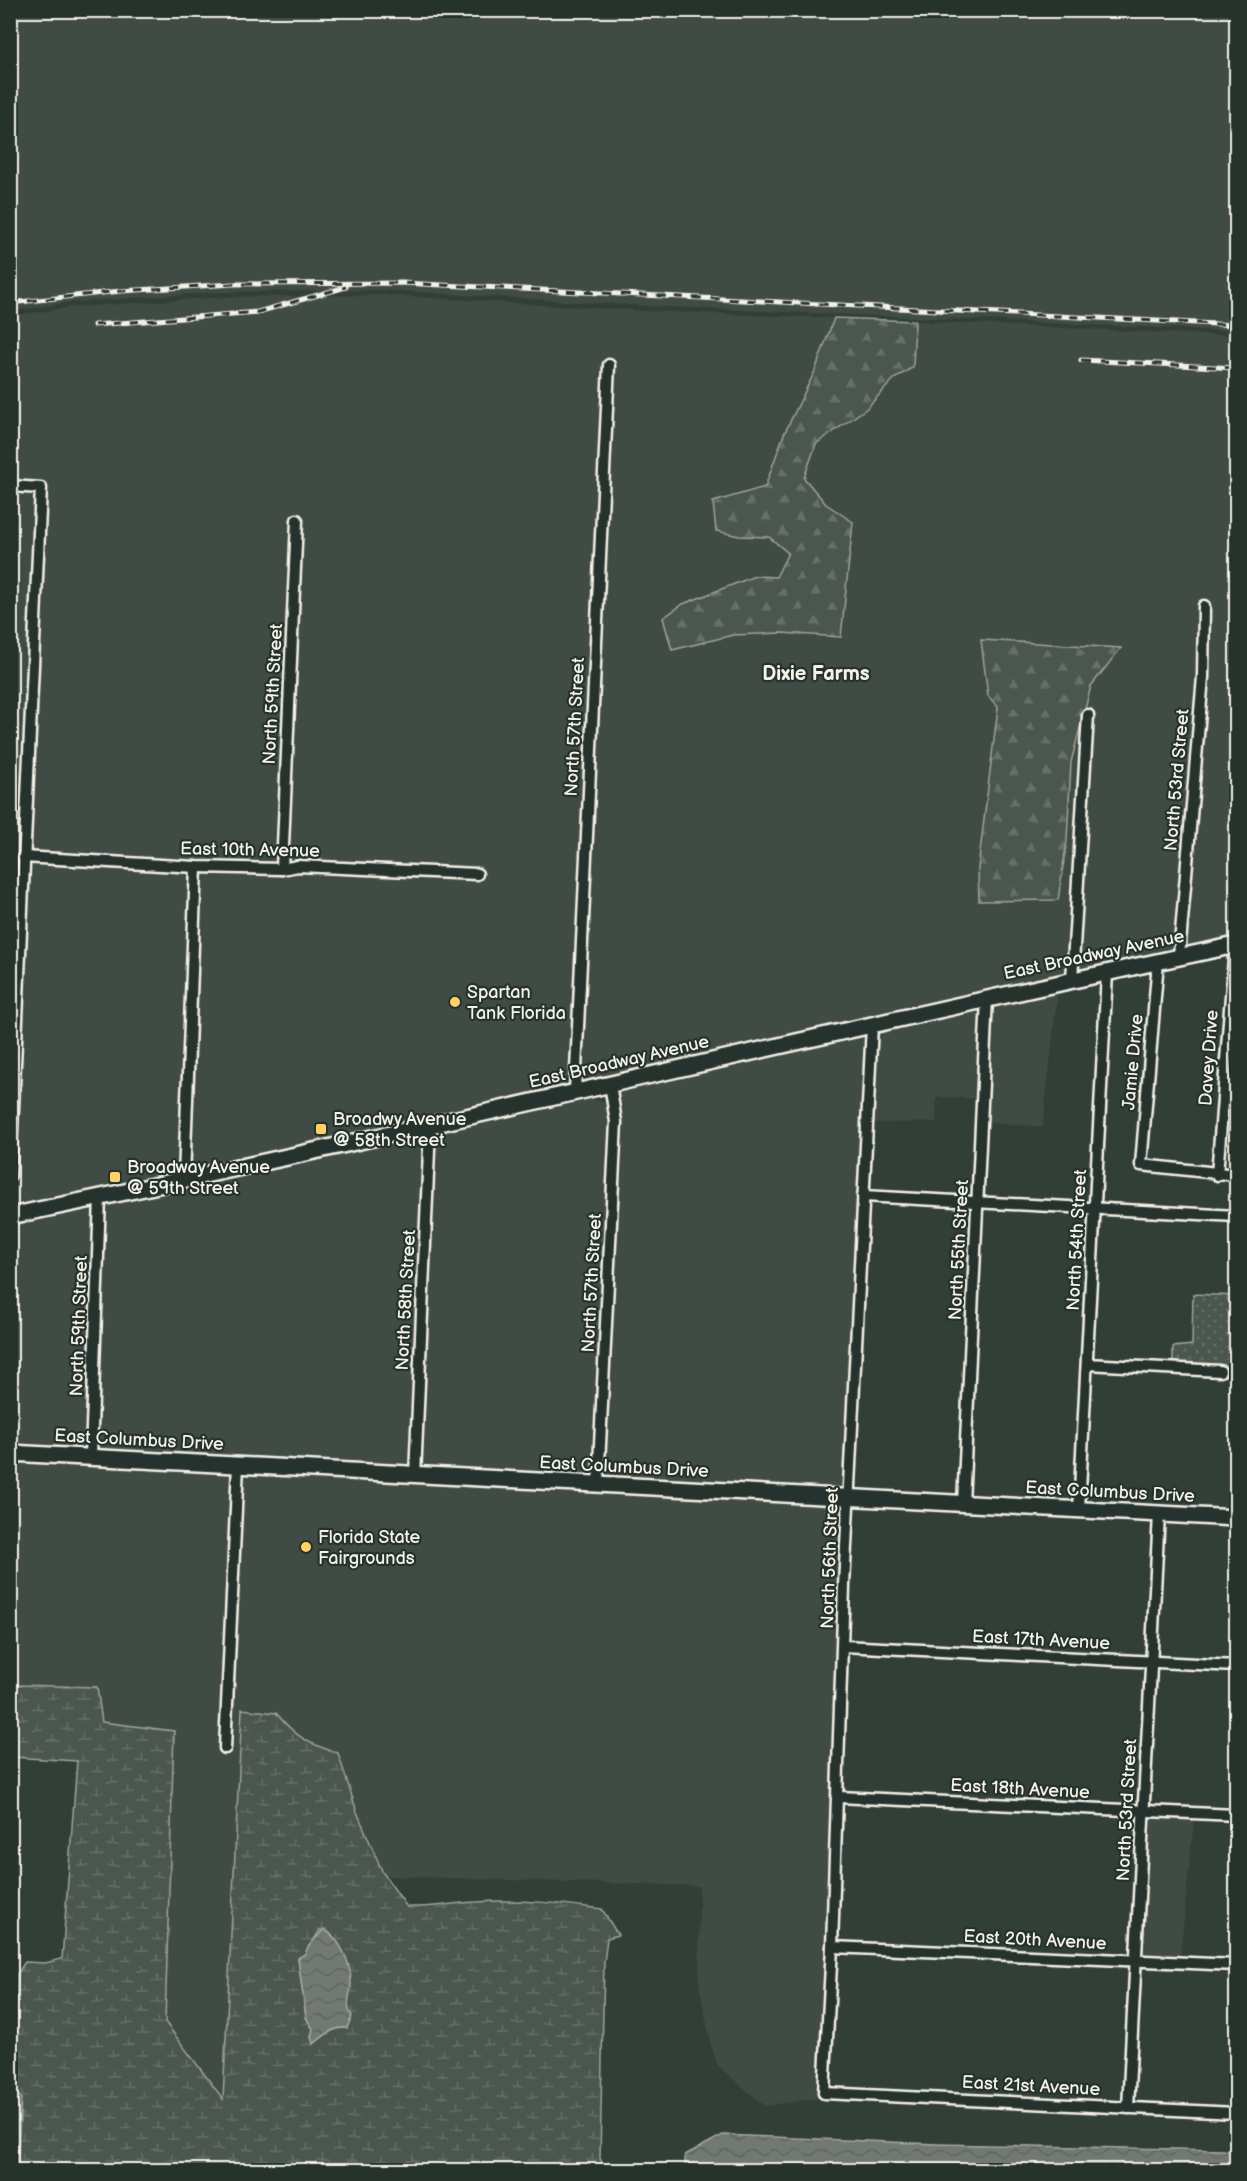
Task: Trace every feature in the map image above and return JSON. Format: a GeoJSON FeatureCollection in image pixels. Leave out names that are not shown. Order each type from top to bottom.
{"type":"FeatureCollection","features":[{"type":"Feature","properties":{"kind":"street","name":"North 57th Street"},"geometry":{"type":"LineString","coordinates":[[575,1091],[609,365]]}},
{"type":"Feature","properties":{"kind":"street"},"geometry":{"type":"LineString","coordinates":[[10,486],[41,488],[10,1175]]}},
{"type":"Feature","properties":{"kind":"street","name":"North 59th Street"},"geometry":{"type":"LineString","coordinates":[[282,869],[297,520]]}},
{"type":"Feature","properties":{"kind":"street","name":"North 53rd Street"},"geometry":{"type":"LineString","coordinates":[[1179,956],[1203,677],[1204,606]]}},
{"type":"Feature","properties":{"kind":"street"},"geometry":{"type":"LineString","coordinates":[[1072,980],[1088,715]]}},
{"type":"Feature","properties":{"kind":"street","name":"East 10th Avenue"},"geometry":{"type":"LineString","coordinates":[[23,856],[196,867],[282,869],[298,866],[477,874]]}},
{"type":"Feature","properties":{"kind":"street"},"geometry":{"type":"LineString","coordinates":[[184,1178],[196,867]]}},
{"type":"Feature","properties":{"kind":"street","name":"East Broadway Avenue"},"geometry":{"type":"LineString","coordinates":[[10,1216],[430,1126],[987,998],[1236,945]]}},
{"type":"Feature","properties":{"kind":"street","name":"Davey Drive"},"geometry":{"type":"LineString","coordinates":[[1217,1174],[1236,945]]}},
{"type":"Feature","properties":{"kind":"street","name":"Jamie Drive"},"geometry":{"type":"LineString","coordinates":[[1158,961],[1141,1165],[1217,1174]]}},
{"type":"Feature","properties":{"kind":"street","name":"North 54th Street"},"geometry":{"type":"LineString","coordinates":[[1079,1510],[1107,973]]}},
{"type":"Feature","properties":{"kind":"street","name":"North 55th Street"},"geometry":{"type":"LineString","coordinates":[[963,1504],[987,998]]}},
{"type":"Feature","properties":{"kind":"street","name":"North 56th Street"},"geometry":{"type":"LineString","coordinates":[[824,2093],[832,1947],[848,1498],[872,1025]]}},
{"type":"Feature","properties":{"kind":"street","name":"North 57th Street"},"geometry":{"type":"LineString","coordinates":[[598,1485],[616,1122],[610,1084]]}},
{"type":"Feature","properties":{"kind":"street","name":"North 58th Street"},"geometry":{"type":"LineString","coordinates":[[415,1476],[430,1126]]}},
{"type":"Feature","properties":{"kind":"street"},"geometry":{"type":"LineString","coordinates":[[1217,1174],[1236,1175]]}},
{"type":"Feature","properties":{"kind":"street"},"geometry":{"type":"LineString","coordinates":[[863,1196],[1236,1216]]}},
{"type":"Feature","properties":{"kind":"street","name":"North 59th Street"},"geometry":{"type":"LineString","coordinates":[[91,1456],[100,1197]]}},
{"type":"Feature","properties":{"kind":"street"},"geometry":{"type":"LineString","coordinates":[[1087,1364],[1220,1371]]}},
{"type":"Feature","properties":{"kind":"street","name":"East Columbus Drive"},"geometry":{"type":"LineString","coordinates":[[10,1453],[1236,1518]]}},
{"type":"Feature","properties":{"kind":"street"},"geometry":{"type":"LineString","coordinates":[[225,1748],[238,1465]]}},
{"type":"Feature","properties":{"kind":"street","name":"North 53rd Street"},"geometry":{"type":"LineString","coordinates":[[1128,2108],[1159,1514]]}},
{"type":"Feature","properties":{"kind":"street","name":"East 17th Avenue"},"geometry":{"type":"LineString","coordinates":[[843,1646],[1236,1666]]}},
{"type":"Feature","properties":{"kind":"street","name":"East 18th Avenue"},"geometry":{"type":"LineString","coordinates":[[838,1797],[1236,1815]]}},
{"type":"Feature","properties":{"kind":"street","name":"East 20th Avenue"},"geometry":{"type":"LineString","coordinates":[[832,1947],[1236,1965]]}},
{"type":"Feature","properties":{"kind":"street","name":"East 21st Avenue"},"geometry":{"type":"LineString","coordinates":[[824,2093],[1236,2113]]}},
{"type":"Feature","properties":{"kind":"shaded area"},"geometry":{"type":"Polygon","coordinates":[[[10,11],[1236,11],[1236,331],[645,306],[384,290],[225,292],[72,302],[11,311],[10,11]]]}},
{"type":"Feature","properties":{"kind":"shaded area"},"geometry":{"type":"Polygon","coordinates":[[[384,295],[645,311],[834,318],[815,371],[784,434],[765,487],[739,536],[769,537],[788,553],[776,577],[755,576],[683,604],[664,618],[672,650],[733,635],[782,633],[841,637],[853,522],[826,504],[804,479],[816,444],[867,408],[894,379],[913,367],[915,321],[1236,336],[1236,939],[1184,949],[1208,678],[1209,600],[1199,600],[1197,677],[1174,952],[1078,973],[1094,710],[1085,709],[1091,686],[1120,649],[998,707],[978,868],[979,901],[1058,900],[1067,840],[1071,762],[1083,718],[1068,975],[983,992],[867,1021],[867,1016],[606,1079],[581,1075],[614,360],[604,359],[582,821],[580,822],[570,1087],[430,1121],[189,1171],[201,873],[286,875],[298,872],[482,880],[483,869],[299,860],[287,862],[303,515],[293,514],[277,863],[28,851],[47,483],[11,480],[10,316],[73,307],[225,297],[384,295]]]}},
{"type":"Feature","properties":{"kind":"shaded area"},"geometry":{"type":"Polygon","coordinates":[[[11,492],[36,493],[11,1045],[11,492]]]}},
{"type":"Feature","properties":{"kind":"shaded area"},"geometry":{"type":"Polygon","coordinates":[[[28,863],[191,873],[179,1173],[14,1209],[28,863]]]}},
{"type":"Feature","properties":{"kind":"shaded area"},"geometry":{"type":"Polygon","coordinates":[[[1058,989],[1043,1127],[986,1122],[992,1003],[1058,989]]]}},
{"type":"Feature","properties":{"kind":"shaded area"},"geometry":{"type":"Polygon","coordinates":[[[982,1005],[977,1099],[937,1097],[936,1122],[872,1123],[877,1030],[982,1005]]]}},
{"type":"Feature","properties":{"kind":"shaded area"},"geometry":{"type":"Polygon","coordinates":[[[867,1033],[843,1492],[603,1479],[621,1122],[616,1089],[867,1033]]]}},
{"type":"Feature","properties":{"kind":"shaded area"},"geometry":{"type":"Polygon","coordinates":[[[580,1097],[609,1102],[611,1122],[590,1479],[420,1470],[435,1131],[580,1097]]]}},
{"type":"Feature","properties":{"kind":"shaded area"},"geometry":{"type":"Polygon","coordinates":[[[424,1133],[410,1470],[96,1451],[105,1202],[424,1133]]]}},
{"type":"Feature","properties":{"kind":"shaded area"},"geometry":{"type":"Polygon","coordinates":[[[95,1204],[86,1450],[11,1447],[10,1222],[95,1204]]]}},
{"type":"Feature","properties":{"kind":"shaded area"},"geometry":{"type":"Polygon","coordinates":[[[11,1459],[233,1471],[220,1753],[230,1753],[243,1471],[843,1503],[820,2098],[765,2106],[718,2066],[712,2049],[699,1985],[699,1886],[385,1876],[357,1812],[338,1753],[315,1746],[294,1734],[276,1713],[242,1710],[224,2100],[165,2022],[174,1732],[102,1722],[97,1687],[11,1706],[11,1459]]]}},
{"type":"Feature","properties":{"kind":"shaded area"},"geometry":{"type":"Polygon","coordinates":[[[1148,1817],[1194,1819],[1180,1956],[1141,1955],[1148,1817]]]}},
{"type":"Feature","properties":{"kind":"green space"},"geometry":{"type":"Polygon","coordinates":[[[834,318],[915,321],[913,367],[894,379],[867,408],[816,444],[804,478],[826,504],[853,522],[841,637],[782,633],[733,635],[672,650],[663,618],[683,604],[755,576],[776,577],[788,553],[769,537],[739,536],[716,531],[713,502],[765,487],[784,434],[815,371],[834,318]]]}},
{"type":"Feature","properties":{"kind":"green space"},"geometry":{"type":"Polygon","coordinates":[[[981,640],[1121,648],[1091,686],[1071,762],[1067,840],[1058,900],[979,901],[978,868],[998,707],[988,696],[981,640]]]}},
{"type":"Feature","properties":{"kind":"green space"},"geometry":{"type":"Polygon","coordinates":[[[1193,1294],[1236,1296],[1236,1377],[1225,1376],[1225,1365],[1173,1363],[1173,1347],[1192,1345],[1193,1294]]]}},
{"type":"Feature","properties":{"kind":"green space"},"geometry":{"type":"Polygon","coordinates":[[[14,1685],[97,1687],[102,1722],[174,1731],[165,2022],[223,2099],[242,1709],[276,1713],[303,1739],[338,1753],[357,1812],[383,1873],[407,1907],[523,1901],[602,1909],[618,1935],[607,1938],[604,1963],[600,2158],[605,2170],[17,2170],[21,2098],[11,2086],[11,2033],[16,2032],[17,1974],[25,1962],[45,1963],[62,1959],[77,1761],[11,1757],[11,1706],[14,1685]],[[320,1930],[305,1954],[298,1959],[306,2017],[313,2029],[311,2037],[315,2043],[334,2030],[347,2028],[347,1972],[339,1944],[331,1935],[320,1930]]]}},
{"type":"Feature","properties":{"kind":"green space"},"geometry":{"type":"Polygon","coordinates":[[[10,2086],[21,2097],[17,2170],[11,2170],[10,2086]]]}},
{"type":"Feature","properties":{"kind":"water"},"geometry":{"type":"Polygon","coordinates":[[[324,1929],[335,1939],[347,1960],[351,1975],[348,2008],[352,2016],[347,2028],[333,2030],[313,2044],[311,2037],[313,2029],[306,2017],[298,1958],[305,1954],[308,1947],[324,1929]]]}},
{"type":"Feature","properties":{"kind":"water"},"geometry":{"type":"Polygon","coordinates":[[[723,2135],[937,2144],[1223,2150],[1236,2152],[1236,2170],[685,2170],[685,2155],[723,2135]]]}},
{"type":"Feature","properties":{"kind":"railway"},"geometry":{"type":"LineString","coordinates":[[10,303],[121,291],[233,284],[402,283],[1236,325]]}},
{"type":"Feature","properties":{"kind":"railway"},"geometry":{"type":"LineString","coordinates":[[94,325],[258,312],[346,287]]}},
{"type":"Feature","properties":{"kind":"railway"},"geometry":{"type":"LineString","coordinates":[[1081,360],[1236,368]]}},
{"type":"Feature","properties":{"kind":"place","name":"Spartan Tank Florida"},"geometry":{"type":"Point","coordinates":[455,1002]}},
{"type":"Feature","properties":{"kind":"place","name":"Broadwy Avenue @ 58th Street"},"geometry":{"type":"Point","coordinates":[321,1129]}},
{"type":"Feature","properties":{"kind":"place","name":"Broadway Avenue @ 59th Street"},"geometry":{"type":"Point","coordinates":[115,1177]}},
{"type":"Feature","properties":{"kind":"place","name":"Florida State Fairgrounds"},"geometry":{"type":"Point","coordinates":[306,1547]}},
{"type":"Feature","properties":{"kind":"district","name":"Dixie Farms"},"geometry":{"type":"Point","coordinates":[816,674]}}]}
